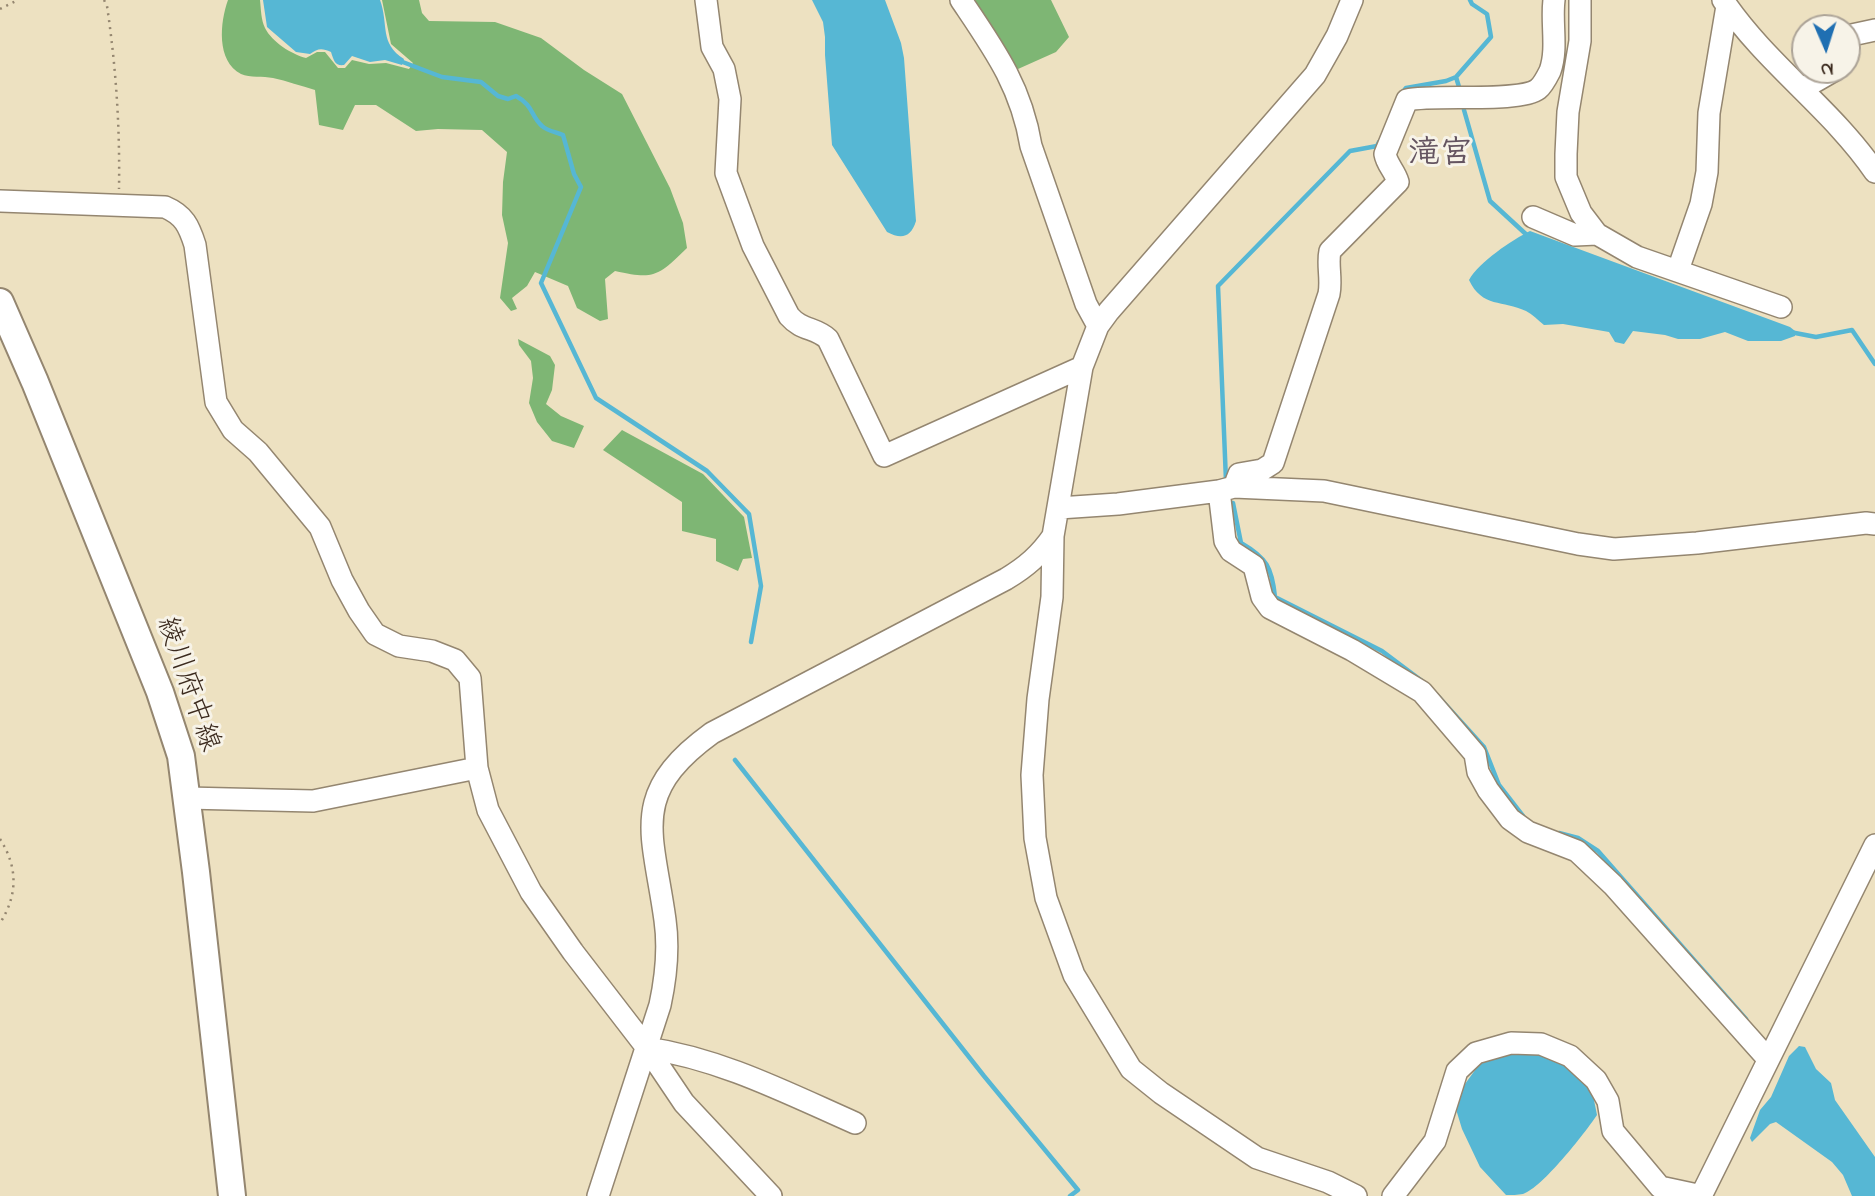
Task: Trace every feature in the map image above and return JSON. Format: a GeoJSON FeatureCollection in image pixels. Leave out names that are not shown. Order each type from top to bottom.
{"type":"FeatureCollection","features":[{"type":"Feature","properties":{"kind":"main road","name":"綾川府中線"},"geometry":{"type":"LineString","coordinates":[[0,302],[160,692],[181,756],[232,1196]]}},
{"type":"Feature","properties":{"kind":"street"},"geometry":{"type":"LineString","coordinates":[[706,0],[712,47],[724,69],[730,99],[731,121],[726,173],[753,246],[789,316],[797,325],[822,333],[828,339],[884,456],[1082,367]]}},
{"type":"Feature","properties":{"kind":"street"},"geometry":{"type":"LineString","coordinates":[[961,0],[1003,63],[1012,83],[1027,121],[1031,146],[1086,304],[1098,326]]}},
{"type":"Feature","properties":{"kind":"street"},"geometry":{"type":"LineString","coordinates":[[1352,0],[1337,36],[1315,75],[1098,326],[1082,367],[1053,536],[1052,597],[1038,699],[1032,806],[1046,898],[1073,975],[1132,1069],[1161,1093],[1257,1158],[1328,1182],[1356,1196]]}},
{"type":"Feature","properties":{"kind":"street"},"geometry":{"type":"LineString","coordinates":[[1555,0],[1552,18],[1554,54],[1550,72],[1538,89],[1523,94],[1407,100],[1385,154],[1386,162],[1398,182],[1330,251],[1329,294],[1273,463],[1262,470],[1239,474],[1227,489],[1225,541],[1231,551],[1254,566],[1262,597],[1270,608],[1352,650],[1422,692],[1475,754],[1478,772],[1510,819],[1528,832],[1577,851],[1613,885],[1768,1059]]}},
{"type":"Feature","properties":{"kind":"street"},"geometry":{"type":"LineString","coordinates":[[1580,0],[1580,41],[1568,112],[1566,177],[1581,213],[1597,234],[1637,257],[1781,307]]}},
{"type":"Feature","properties":{"kind":"street"},"geometry":{"type":"LineString","coordinates":[[1678,270],[1701,204],[1707,172],[1709,113],[1725,3]]}},
{"type":"Feature","properties":{"kind":"street"},"geometry":{"type":"LineString","coordinates":[[1725,3],[1758,46],[1802,89],[1864,156],[1875,172]]}},
{"type":"Feature","properties":{"kind":"street"},"geometry":{"type":"LineString","coordinates":[[1802,89],[1811,84]]}},
{"type":"Feature","properties":{"kind":"street"},"geometry":{"type":"LineString","coordinates":[[0,201],[165,207],[177,212],[189,225],[195,244],[216,402],[233,430],[258,452],[320,527],[342,580],[375,634],[399,646],[432,651],[455,660],[470,678],[477,768],[488,810],[531,892],[647,1048],[684,1103],[771,1196]]}},
{"type":"Feature","properties":{"kind":"street"},"geometry":{"type":"LineString","coordinates":[[1532,217],[1575,234],[1597,234]]}},
{"type":"Feature","properties":{"kind":"street"},"geometry":{"type":"LineString","coordinates":[[1059,508],[1118,504],[1227,489],[1324,491],[1578,544],[1614,549],[1875,524]]}},
{"type":"Feature","properties":{"kind":"street"},"geometry":{"type":"LineString","coordinates":[[598,1196],[660,1005],[667,960],[665,920],[653,853],[652,816],[663,782],[674,764],[712,733],[1025,568],[1040,555],[1053,536]]}},
{"type":"Feature","properties":{"kind":"street"},"geometry":{"type":"LineString","coordinates":[[187,798],[313,801],[477,768]]}},
{"type":"Feature","properties":{"kind":"street"},"geometry":{"type":"LineString","coordinates":[[1393,1196],[1435,1141],[1457,1071],[1476,1054],[1511,1043],[1541,1044],[1570,1056],[1596,1080],[1608,1101],[1613,1131],[1660,1187],[1702,1196],[1875,845]]}},
{"type":"Feature","properties":{"kind":"street"},"geometry":{"type":"LineString","coordinates":[[647,1048],[679,1053],[729,1067],[855,1123]]}},
{"type":"Feature","properties":{"kind":"path"},"geometry":{"type":"LineString","coordinates":[[0,9],[18,0]]}},
{"type":"Feature","properties":{"kind":"path"},"geometry":{"type":"LineString","coordinates":[[104,0],[114,52],[118,117],[118,206]]}},
{"type":"Feature","properties":{"kind":"path"},"geometry":{"type":"LineString","coordinates":[[0,839],[11,862],[14,890],[8,910],[0,923]]}},
{"type":"Feature","properties":{"kind":"green space"},"geometry":{"type":"Polygon","coordinates":[[[228,0],[260,0],[264,25],[277,43],[306,58],[317,52],[325,52],[338,68],[345,68],[352,60],[369,64],[386,63],[409,69],[413,63],[391,44],[382,0],[419,0],[422,13],[429,21],[495,22],[541,38],[622,94],[670,188],[683,223],[687,248],[669,265],[655,273],[639,275],[615,271],[605,279],[608,319],[600,321],[577,308],[568,286],[535,272],[527,286],[512,298],[517,309],[511,311],[500,298],[508,243],[502,215],[507,152],[482,130],[416,131],[376,105],[355,105],[343,130],[319,125],[315,90],[273,78],[241,74],[227,60],[222,30],[228,0]]]}},
{"type":"Feature","properties":{"kind":"green space"},"geometry":{"type":"Polygon","coordinates":[[[975,0],[1051,0],[1069,37],[1056,52],[1018,69],[975,0]]]}},
{"type":"Feature","properties":{"kind":"green space"},"geometry":{"type":"Polygon","coordinates":[[[518,339],[550,356],[555,365],[552,390],[546,404],[561,416],[584,426],[574,448],[552,441],[537,422],[529,403],[533,378],[531,361],[519,345],[518,339]]]}},
{"type":"Feature","properties":{"kind":"green space"},"geometry":{"type":"Polygon","coordinates":[[[622,430],[703,474],[744,517],[752,558],[743,559],[738,571],[716,561],[716,539],[682,531],[682,502],[603,450],[622,430]]]}},
{"type":"Feature","properties":{"kind":"water"},"geometry":{"type":"Polygon","coordinates":[[[263,0],[380,0],[388,40],[396,53],[404,59],[402,65],[385,60],[370,62],[352,56],[344,65],[339,65],[331,52],[325,50],[310,54],[296,52],[267,27],[263,0]]]}},
{"type":"Feature","properties":{"kind":"water"},"geometry":{"type":"Polygon","coordinates":[[[812,0],[885,0],[904,58],[916,221],[905,236],[887,232],[832,145],[823,22],[812,0]]]}},
{"type":"Feature","properties":{"kind":"water"},"geometry":{"type":"Polygon","coordinates":[[[1530,231],[1790,327],[1795,331],[1795,336],[1781,341],[1748,341],[1725,332],[1700,339],[1678,339],[1633,331],[1624,344],[1615,342],[1609,332],[1563,324],[1544,325],[1526,311],[1480,295],[1469,280],[1488,259],[1530,231]]]}},
{"type":"Feature","properties":{"kind":"water"},"geometry":{"type":"Polygon","coordinates":[[[1799,1046],[1805,1047],[1816,1069],[1831,1083],[1835,1100],[1875,1157],[1875,1196],[1852,1196],[1843,1175],[1832,1162],[1776,1122],[1770,1124],[1752,1142],[1750,1138],[1760,1110],[1771,1097],[1789,1056],[1799,1046]]]}},
{"type":"Feature","properties":{"kind":"water"},"geometry":{"type":"Polygon","coordinates":[[[1505,1048],[1558,1053],[1592,1090],[1597,1115],[1552,1171],[1531,1190],[1519,1195],[1506,1195],[1480,1167],[1462,1129],[1455,1106],[1465,1084],[1478,1066],[1505,1048]]]}},
{"type":"Feature","properties":{"kind":"waterway"},"geometry":{"type":"LineString","coordinates":[[1459,87],[1456,77],[1491,37],[1487,14],[1470,0]]}},
{"type":"Feature","properties":{"kind":"waterway"},"geometry":{"type":"LineString","coordinates":[[400,61],[442,77],[481,82],[498,96],[508,99],[516,96],[526,103],[542,126],[563,135],[574,174],[581,187],[541,283],[596,398],[707,471],[749,514],[761,586],[751,642]]}},
{"type":"Feature","properties":{"kind":"waterway"},"geometry":{"type":"LineString","coordinates":[[1402,93],[1406,88],[1456,77]]}},
{"type":"Feature","properties":{"kind":"waterway"},"geometry":{"type":"LineString","coordinates":[[1464,110],[1490,201],[1529,237]]}},
{"type":"Feature","properties":{"kind":"waterway"},"geometry":{"type":"LineString","coordinates":[[1226,481],[1218,286],[1350,151],[1377,146],[1379,142]]}},
{"type":"Feature","properties":{"kind":"waterway"},"geometry":{"type":"LineString","coordinates":[[1790,332],[1816,337],[1852,330],[1875,364]]}},
{"type":"Feature","properties":{"kind":"waterway"},"geometry":{"type":"LineString","coordinates":[[1233,503],[1241,543],[1267,565],[1275,597],[1382,651],[1422,681]]}},
{"type":"Feature","properties":{"kind":"waterway"},"geometry":{"type":"LineString","coordinates":[[1436,694],[1484,747],[1499,785],[1523,816]]}},
{"type":"Feature","properties":{"kind":"waterway"},"geometry":{"type":"LineString","coordinates":[[735,760],[984,1076],[1078,1190],[1070,1196]]}},
{"type":"Feature","properties":{"kind":"waterway"},"geometry":{"type":"LineString","coordinates":[[1559,833],[1578,838],[1598,851],[1746,1019]]}},
{"type":"Feature","properties":{"kind":"district","name":"滝宮"},"geometry":{"type":"Point","coordinates":[1440,157]}}]}
